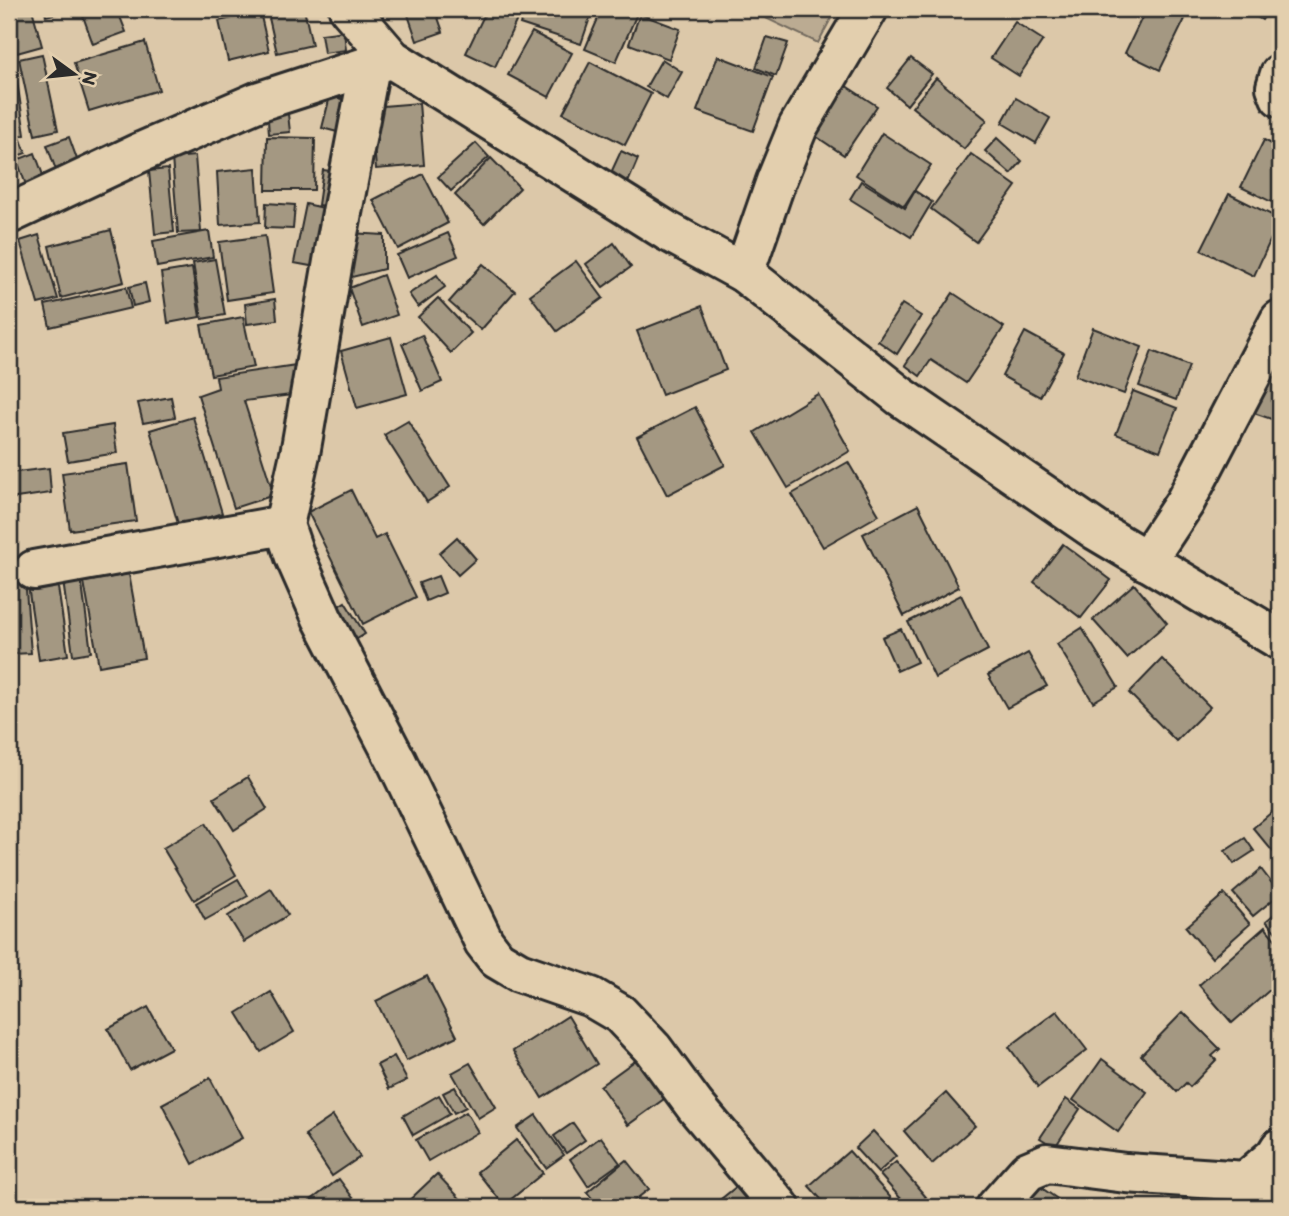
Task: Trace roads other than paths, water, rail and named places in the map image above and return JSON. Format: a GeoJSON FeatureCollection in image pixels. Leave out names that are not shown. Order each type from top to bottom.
{"type":"FeatureCollection","features":[{"type":"Feature","properties":{"kind":"street"},"geometry":{"type":"LineString","coordinates":[[349,9],[381,62],[667,231],[744,273],[901,396],[1086,523],[1280,640]]}},
{"type":"Feature","properties":{"kind":"street"},"geometry":{"type":"LineString","coordinates":[[744,273],[798,127],[868,9]]}},
{"type":"Feature","properties":{"kind":"street"},"geometry":{"type":"LineString","coordinates":[[9,214],[257,102],[381,62]]}},
{"type":"Feature","properties":{"kind":"street"},"geometry":{"type":"LineString","coordinates":[[381,62],[336,244],[300,454],[284,525],[295,557],[322,618],[397,762],[484,942],[498,959],[519,972],[591,997],[620,1014],[653,1049],[695,1106],[780,1207]]}},
{"type":"Feature","properties":{"kind":"street"},"geometry":{"type":"LineString","coordinates":[[1280,74],[1276,87],[1280,97]]}},
{"type":"Feature","properties":{"kind":"street"},"geometry":{"type":"LineString","coordinates":[[1146,561],[1185,502],[1280,320]]}},
{"type":"Feature","properties":{"kind":"street"},"geometry":{"type":"LineString","coordinates":[[34,570],[284,525]]}},
{"type":"Feature","properties":{"kind":"street"},"geometry":{"type":"LineString","coordinates":[[996,1207],[1028,1171],[1047,1163],[1263,1187],[1280,1148]]}}]}
